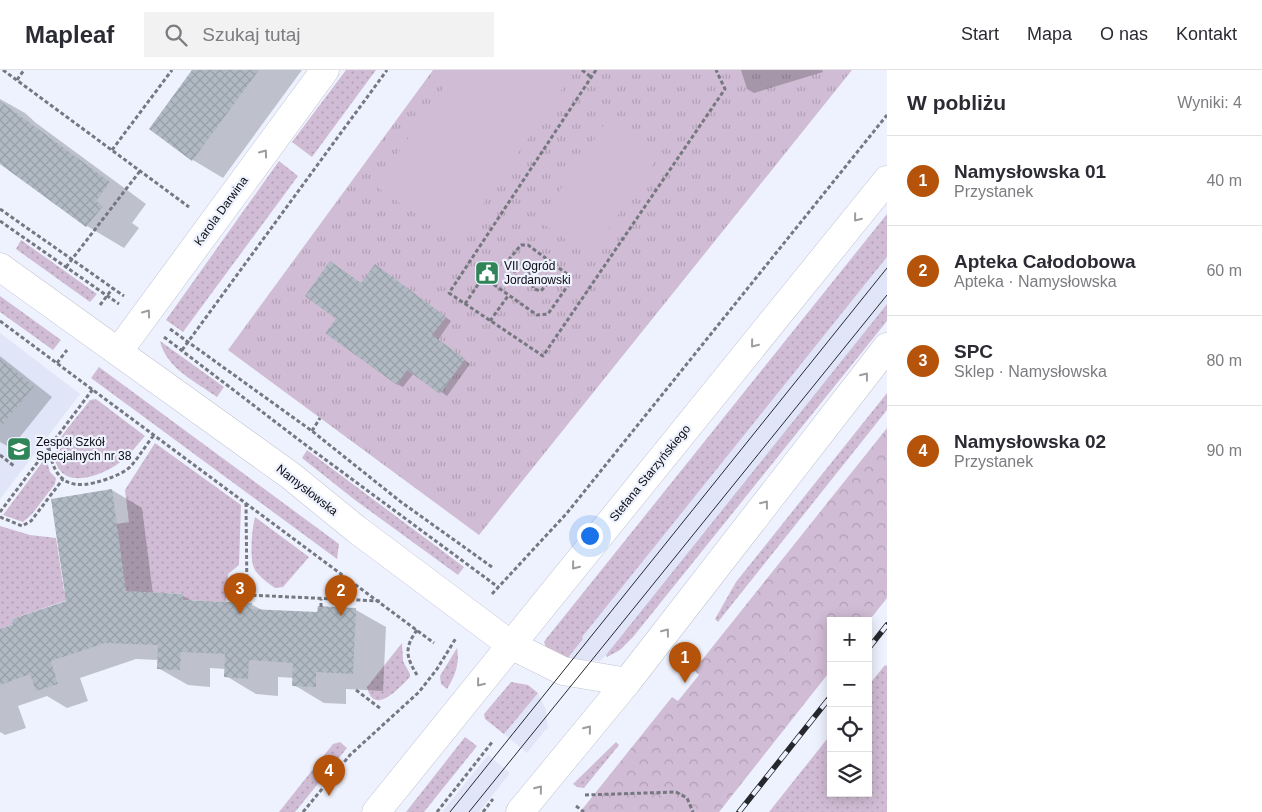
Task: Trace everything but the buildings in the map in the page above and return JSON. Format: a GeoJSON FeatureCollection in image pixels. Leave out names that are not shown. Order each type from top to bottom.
{"type":"FeatureCollection","features":[{"type":"Feature","properties":{"kind":"main road","name":"Karola Darwina"},"geometry":{"type":"LineString","coordinates":[[118,352],[325,70]]}},
{"type":"Feature","properties":{"kind":"main road","name":"Stefana Starzyńskiego"},"geometry":{"type":"LineString","coordinates":[[376,812],[887,180]]}},
{"type":"Feature","properties":{"kind":"main road","name":"Namysłowska"},"geometry":{"type":"LineString","coordinates":[[0,268],[291,476],[356,529],[511,645],[563,671],[627,682]]}},
{"type":"Feature","properties":{"kind":"main road"},"geometry":{"type":"LineString","coordinates":[[520,812],[627,682],[887,347]]}},
{"type":"Feature","properties":{"kind":"path"},"geometry":{"type":"LineString","coordinates":[[3,70],[194,210]]}},
{"type":"Feature","properties":{"kind":"path"},"geometry":{"type":"LineString","coordinates":[[17,80],[24,70]]}},
{"type":"Feature","properties":{"kind":"path"},"geometry":{"type":"LineString","coordinates":[[112,150],[172,70]]}},
{"type":"Feature","properties":{"kind":"path"},"geometry":{"type":"LineString","coordinates":[[182,350],[387,70]]}},
{"type":"Feature","properties":{"kind":"path"},"geometry":{"type":"LineString","coordinates":[[582,70],[591,77]]}},
{"type":"Feature","properties":{"kind":"path"},"geometry":{"type":"LineString","coordinates":[[596,70],[449,293],[543,356],[725,89],[716,70]]}},
{"type":"Feature","properties":{"kind":"path"},"geometry":{"type":"LineString","coordinates":[[488,598],[535,550],[567,513],[887,115]]}},
{"type":"Feature","properties":{"kind":"path"},"geometry":{"type":"LineString","coordinates":[[66,267],[140,171]]}},
{"type":"Feature","properties":{"kind":"path"},"geometry":{"type":"LineString","coordinates":[[0,209],[113,288],[182,350],[303,443],[498,587]]}},
{"type":"Feature","properties":{"kind":"path"},"geometry":{"type":"LineString","coordinates":[[0,221],[107,296],[188,342],[312,431],[401,502],[492,567]]}},
{"type":"Feature","properties":{"kind":"path"},"geometry":{"type":"LineString","coordinates":[[465,304],[483,277],[537,315],[548,314],[569,284],[568,274],[528,245],[521,245],[510,258],[516,277],[530,277],[541,278],[546,285],[541,291],[534,289],[530,277],[527,267],[521,264],[512,264]]}},
{"type":"Feature","properties":{"kind":"path"},"geometry":{"type":"LineString","coordinates":[[96,311],[113,288]]}},
{"type":"Feature","properties":{"kind":"path"},"geometry":{"type":"LineString","coordinates":[[490,321],[508,296]]}},
{"type":"Feature","properties":{"kind":"path"},"geometry":{"type":"LineString","coordinates":[[0,321],[434,643]]}},
{"type":"Feature","properties":{"kind":"path"},"geometry":{"type":"LineString","coordinates":[[57,363],[70,345]]}},
{"type":"Feature","properties":{"kind":"path"},"geometry":{"type":"LineString","coordinates":[[0,512],[93,389]]}},
{"type":"Feature","properties":{"kind":"path"},"geometry":{"type":"LineString","coordinates":[[312,431],[320,418]]}},
{"type":"Feature","properties":{"kind":"path"},"geometry":{"type":"LineString","coordinates":[[49,448],[50,458],[56,473],[69,484],[78,486],[98,482],[120,474],[130,467],[154,434]]}},
{"type":"Feature","properties":{"kind":"path"},"geometry":{"type":"LineString","coordinates":[[0,455],[14,466]]}},
{"type":"Feature","properties":{"kind":"path"},"geometry":{"type":"LineString","coordinates":[[0,517],[22,526],[31,521],[62,479]]}},
{"type":"Feature","properties":{"kind":"path"},"geometry":{"type":"LineString","coordinates":[[246,502],[247,595],[380,602]]}},
{"type":"Feature","properties":{"kind":"path"},"geometry":{"type":"LineString","coordinates":[[321,599],[321,607]]}},
{"type":"Feature","properties":{"kind":"path"},"geometry":{"type":"LineString","coordinates":[[417,630],[408,642],[408,658],[417,676]]}},
{"type":"Feature","properties":{"kind":"path"},"geometry":{"type":"LineString","coordinates":[[303,812],[357,748],[419,692],[437,670],[459,636]]}},
{"type":"Feature","properties":{"kind":"path"},"geometry":{"type":"LineString","coordinates":[[356,690],[380,709]]}},
{"type":"Feature","properties":{"kind":"path"},"geometry":{"type":"LineString","coordinates":[[437,812],[493,741]]}},
{"type":"Feature","properties":{"kind":"path"},"geometry":{"type":"LineString","coordinates":[[585,795],[676,792],[687,798],[693,812]]}},
{"type":"Feature","properties":{"kind":"path"},"geometry":{"type":"LineString","coordinates":[[576,806],[584,812]]}},
{"type":"Feature","properties":{"kind":"shaded area"},"geometry":{"type":"Polygon","coordinates":[[[887,257],[887,304],[606,655],[600,661],[567,659],[583,639],[581,637],[887,257]]]}},
{"type":"Feature","properties":{"kind":"shaded area","name":"Zespół Szkół Specjalnych nr 38"},"geometry":{"type":"Polygon","coordinates":[[[0,333],[80,394],[0,499],[0,333]]]}},
{"type":"Feature","properties":{"kind":"shaded area"},"geometry":{"type":"Polygon","coordinates":[[[538,693],[546,710],[548,730],[546,729],[527,753],[504,734],[538,693]]]}},
{"type":"Feature","properties":{"kind":"shaded area"},"geometry":{"type":"Polygon","coordinates":[[[488,755],[510,773],[479,812],[442,812],[488,755]]]}},
{"type":"Feature","properties":{"kind":"green space"},"geometry":{"type":"Polygon","coordinates":[[[346,70],[376,70],[312,157],[292,142],[346,70]]]}},
{"type":"Feature","properties":{"kind":"green space","name":"VII Ogród Jordanowski"},"geometry":{"type":"Polygon","coordinates":[[[433,70],[852,70],[479,535],[228,350],[433,70]]]}},
{"type":"Feature","properties":{"kind":"green space"},"geometry":{"type":"Polygon","coordinates":[[[456,70],[556,70],[569,79],[457,242],[375,186],[456,70]]]}},
{"type":"Feature","properties":{"kind":"green space"},"geometry":{"type":"Polygon","coordinates":[[[608,119],[659,155],[590,256],[539,221],[608,119]]]}},
{"type":"Feature","properties":{"kind":"green space"},"geometry":{"type":"Polygon","coordinates":[[[279,161],[298,176],[183,332],[166,320],[279,161]]]}},
{"type":"Feature","properties":{"kind":"green space"},"geometry":{"type":"Polygon","coordinates":[[[887,214],[887,257],[582,637],[583,639],[567,659],[546,647],[544,642],[546,639],[887,214]]]}},
{"type":"Feature","properties":{"kind":"green space"},"geometry":{"type":"Polygon","coordinates":[[[21,240],[97,294],[90,302],[16,249],[21,240]]]}},
{"type":"Feature","properties":{"kind":"green space"},"geometry":{"type":"Polygon","coordinates":[[[0,296],[61,340],[53,350],[0,312],[0,296]]]}},
{"type":"Feature","properties":{"kind":"green space"},"geometry":{"type":"Polygon","coordinates":[[[887,304],[887,321],[633,637],[620,650],[607,657],[606,655],[887,304]]]}},
{"type":"Feature","properties":{"kind":"green space"},"geometry":{"type":"Polygon","coordinates":[[[160,341],[224,387],[217,397],[175,367],[163,351],[160,341]]]}},
{"type":"Feature","properties":{"kind":"green space"},"geometry":{"type":"Polygon","coordinates":[[[99,367],[339,544],[337,559],[91,378],[99,367]]]}},
{"type":"Feature","properties":{"kind":"green space"},"geometry":{"type":"Polygon","coordinates":[[[887,393],[887,410],[718,622],[715,619],[736,582],[887,393]]]}},
{"type":"Feature","properties":{"kind":"green space"},"geometry":{"type":"Polygon","coordinates":[[[96,399],[145,436],[127,456],[110,469],[91,476],[73,478],[65,475],[59,469],[55,449],[66,430],[90,400],[96,399]]]}},
{"type":"Feature","properties":{"kind":"green space"},"geometry":{"type":"Polygon","coordinates":[[[887,428],[887,598],[872,617],[827,617],[827,675],[723,807],[719,812],[580,812],[672,697],[678,701],[699,675],[694,670],[887,428]]]}},
{"type":"Feature","properties":{"kind":"green space"},"geometry":{"type":"Polygon","coordinates":[[[155,443],[241,505],[239,565],[228,574],[226,602],[183,600],[183,594],[115,591],[116,524],[129,522],[125,490],[155,443]]]}},
{"type":"Feature","properties":{"kind":"green space"},"geometry":{"type":"Polygon","coordinates":[[[307,450],[464,567],[458,575],[355,500],[302,458],[307,450]]]}},
{"type":"Feature","properties":{"kind":"green space"},"geometry":{"type":"Polygon","coordinates":[[[46,457],[50,472],[56,478],[55,484],[32,514],[23,522],[3,515],[46,457]]]}},
{"type":"Feature","properties":{"kind":"green space"},"geometry":{"type":"Polygon","coordinates":[[[255,517],[309,557],[283,587],[275,588],[262,578],[254,568],[252,560],[252,534],[255,517]]]}},
{"type":"Feature","properties":{"kind":"green space"},"geometry":{"type":"Polygon","coordinates":[[[0,526],[30,535],[56,538],[64,591],[76,597],[12,619],[13,624],[0,629],[0,526]]]}},
{"type":"Feature","properties":{"kind":"green space"},"geometry":{"type":"Polygon","coordinates":[[[402,643],[403,661],[410,677],[387,697],[375,700],[370,696],[367,687],[402,643]]]}},
{"type":"Feature","properties":{"kind":"green space"},"geometry":{"type":"Polygon","coordinates":[[[457,648],[458,659],[456,669],[447,689],[441,684],[440,676],[457,648]]]}},
{"type":"Feature","properties":{"kind":"green space"},"geometry":{"type":"Polygon","coordinates":[[[885,665],[887,666],[887,812],[769,812],[827,739],[827,797],[872,797],[872,681],[885,665]]]}},
{"type":"Feature","properties":{"kind":"green space"},"geometry":{"type":"Polygon","coordinates":[[[511,682],[528,685],[538,693],[504,734],[485,719],[484,714],[511,682]]]}},
{"type":"Feature","properties":{"kind":"green space"},"geometry":{"type":"Polygon","coordinates":[[[465,737],[477,746],[424,812],[406,812],[465,737]]]}},
{"type":"Feature","properties":{"kind":"green space"},"geometry":{"type":"Polygon","coordinates":[[[340,742],[347,748],[295,812],[279,812],[333,744],[340,742]]]}},
{"type":"Feature","properties":{"kind":"green space"},"geometry":{"type":"Polygon","coordinates":[[[616,742],[619,745],[584,788],[573,784],[616,742]]]}},
{"type":"Feature","properties":{"kind":"tram line"},"geometry":{"type":"LineString","coordinates":[[450,812],[887,268]]}},
{"type":"Feature","properties":{"kind":"tram line"},"geometry":{"type":"LineString","coordinates":[[469,812],[887,295]]}},
{"type":"Feature","properties":{"kind":"railway"},"geometry":{"type":"LineString","coordinates":[[872,644],[887,625]]}},
{"type":"Feature","properties":{"kind":"railway"},"geometry":{"type":"LineString","coordinates":[[739,812],[827,701]]}},
{"type":"Feature","properties":{"kind":"place","name":"VII Ogród Jordanowski"},"geometry":{"type":"Point","coordinates":[487,273]}},
{"type":"Feature","properties":{"kind":"place","name":"Zespół Szkół Specjalnych nr 38"},"geometry":{"type":"Point","coordinates":[19,449]}},
{"type":"Feature","properties":{"kind":"place","name":"SPC"},"geometry":{"type":"Point","coordinates":[240,614]}},
{"type":"Feature","properties":{"kind":"place","name":"Apteka Całodobowa"},"geometry":{"type":"Point","coordinates":[341,616]}},
{"type":"Feature","properties":{"kind":"place","name":"Namysłowska 01"},"geometry":{"type":"Point","coordinates":[685,683]}},
{"type":"Feature","properties":{"kind":"place","name":"Namysłowska 02"},"geometry":{"type":"Point","coordinates":[329,796]}}]}
